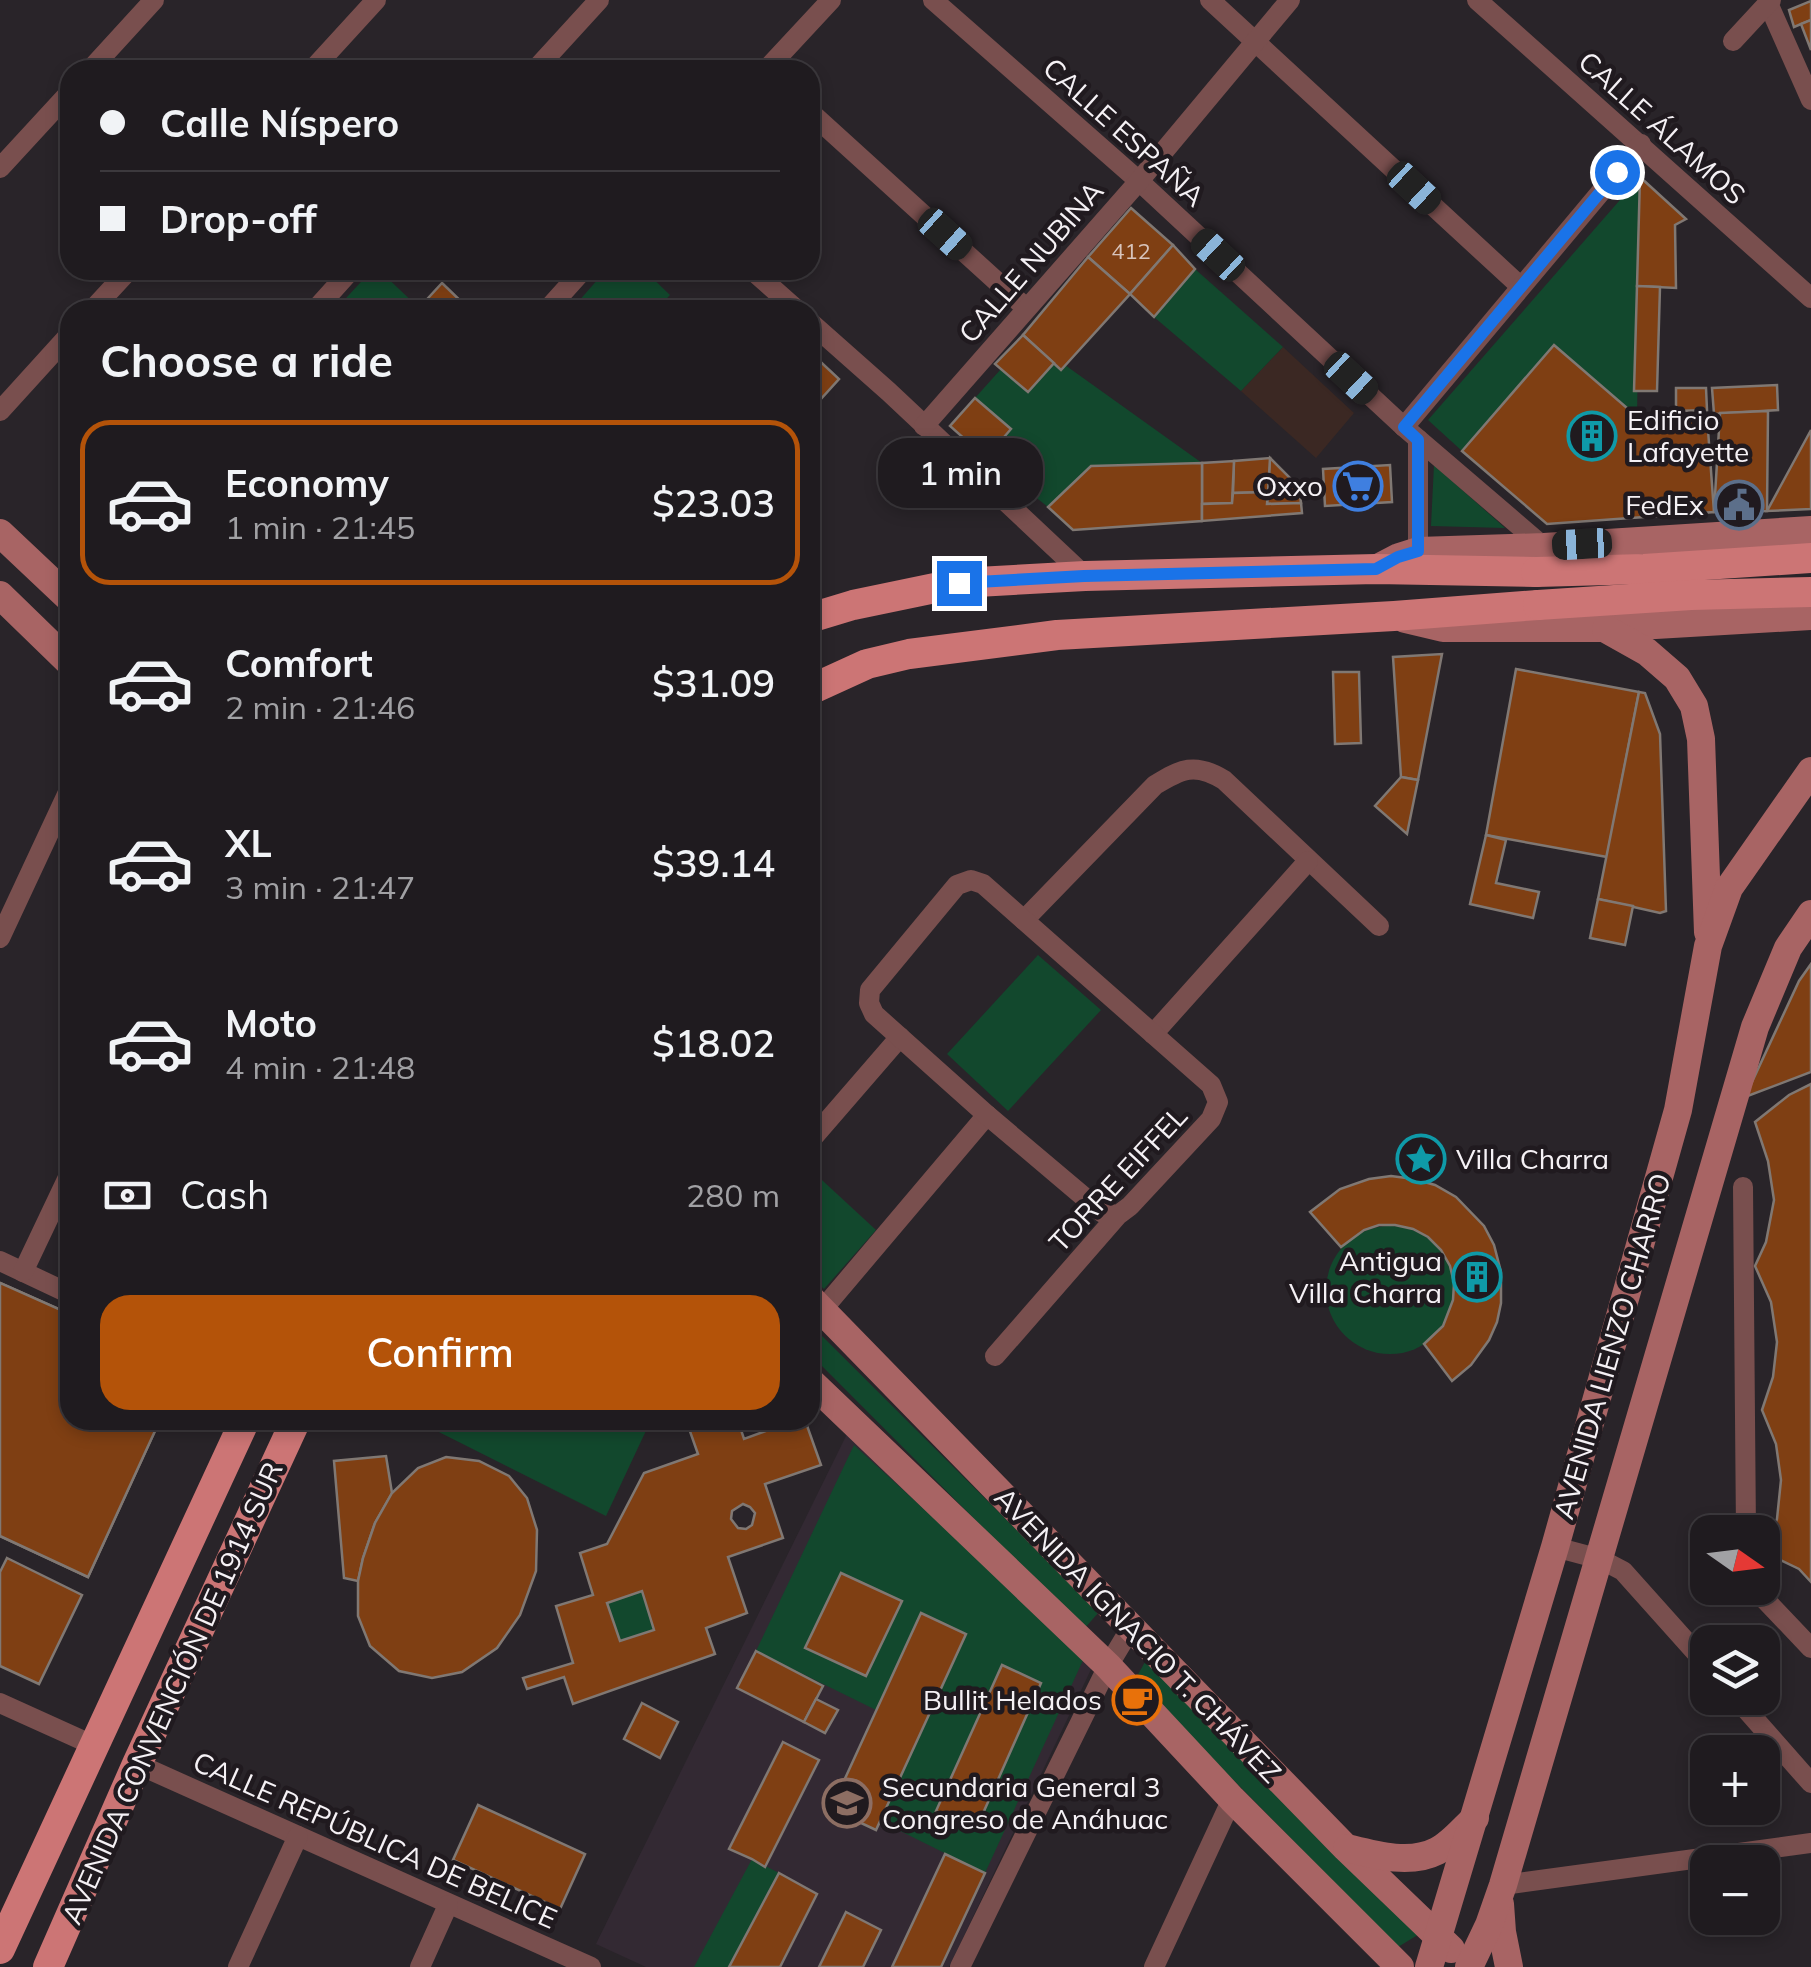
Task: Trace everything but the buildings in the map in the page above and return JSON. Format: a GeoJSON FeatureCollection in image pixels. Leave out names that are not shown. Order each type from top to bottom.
{"type":"FeatureCollection","features":[{"type":"Feature","properties":{"kind":"main road"},"geometry":{"type":"LineString","coordinates":[[820,615],[959,583],[1376,569],[1540,559],[1644,568],[1811,558]]}},
{"type":"Feature","properties":{"kind":"main road"},"geometry":{"type":"LineString","coordinates":[[820,685],[867,664],[908,654],[1057,634],[1691,595],[1811,592]]}},
{"type":"Feature","properties":{"kind":"main road","name":"AVENIDA CONVENCIÓN DE 1914 SUR"},"geometry":{"type":"LineString","coordinates":[[0,1949],[240,1430]]}},
{"type":"Feature","properties":{"kind":"main road","name":"AVENIDA CONVENCIÓN DE 1914 SUR"},"geometry":{"type":"LineString","coordinates":[[48,1967],[291,1430]]}},
{"type":"Feature","properties":{"kind":"street"},"geometry":{"type":"LineString","coordinates":[[99,60],[154,0]]}},
{"type":"Feature","properties":{"kind":"street"},"geometry":{"type":"LineString","coordinates":[[321,60],[376,0]]}},
{"type":"Feature","properties":{"kind":"street"},"geometry":{"type":"LineString","coordinates":[[544,60],[599,0]]}},
{"type":"Feature","properties":{"kind":"street"},"geometry":{"type":"LineString","coordinates":[[775,60],[832,0]]}},
{"type":"Feature","properties":{"kind":"street","name":"CALLE ESPAÑA"},"geometry":{"type":"LineString","coordinates":[[933,0],[1139,181],[1411,433],[1540,559]]}},
{"type":"Feature","properties":{"kind":"street"},"geometry":{"type":"LineString","coordinates":[[1210,0],[1520,286]]}},
{"type":"Feature","properties":{"kind":"street","name":"CALLE NUBINA"},"geometry":{"type":"LineString","coordinates":[[924,426],[1139,181],[1290,0]]}},
{"type":"Feature","properties":{"kind":"street","name":"CALLE ÁLAMOS"},"geometry":{"type":"LineString","coordinates":[[1476,0],[1811,298]]}},
{"type":"Feature","properties":{"kind":"street"},"geometry":{"type":"LineString","coordinates":[[1733,41],[1770,2],[1811,100]]}},
{"type":"Feature","properties":{"kind":"street"},"geometry":{"type":"LineString","coordinates":[[0,168],[60,103]]}},
{"type":"Feature","properties":{"kind":"street"},"geometry":{"type":"LineString","coordinates":[[820,121],[1026,308]]}},
{"type":"Feature","properties":{"kind":"street"},"geometry":{"type":"LineString","coordinates":[[1418,551],[1411,433],[1520,286],[1641,144]]}},
{"type":"Feature","properties":{"kind":"street"},"geometry":{"type":"LineString","coordinates":[[101,300],[120,280]]}},
{"type":"Feature","properties":{"kind":"street"},"geometry":{"type":"LineString","coordinates":[[323,300],[342,280]]}},
{"type":"Feature","properties":{"kind":"street"},"geometry":{"type":"LineString","coordinates":[[555,300],[574,280]]}},
{"type":"Feature","properties":{"kind":"street"},"geometry":{"type":"LineString","coordinates":[[763,280],[786,300]]}},
{"type":"Feature","properties":{"kind":"street"},"geometry":{"type":"LineString","coordinates":[[820,331],[1084,576]]}},
{"type":"Feature","properties":{"kind":"street"},"geometry":{"type":"LineString","coordinates":[[0,411],[60,345]]}},
{"type":"Feature","properties":{"kind":"street"},"geometry":{"type":"LineString","coordinates":[[1376,569],[1418,551],[1540,559],[1811,530]]}},
{"type":"Feature","properties":{"kind":"street"},"geometry":{"type":"LineString","coordinates":[[0,533],[60,583]]}},
{"type":"Feature","properties":{"kind":"street"},"geometry":{"type":"LineString","coordinates":[[1774,534],[1792,550],[1801,570],[1794,603],[1782,617]]}},
{"type":"Feature","properties":{"kind":"street"},"geometry":{"type":"LineString","coordinates":[[0,595],[60,652]]}},
{"type":"Feature","properties":{"kind":"street"},"geometry":{"type":"LineString","coordinates":[[1394,616],[1443,628],[1604,628],[1811,616]]}},
{"type":"Feature","properties":{"kind":"street"},"geometry":{"type":"LineString","coordinates":[[1604,628],[1647,652],[1676,678],[1694,706],[1701,739],[1708,946]]}},
{"type":"Feature","properties":{"kind":"street"},"geometry":{"type":"LineString","coordinates":[[1024,920],[1155,785],[1190,768],[1209,771],[1224,780],[1379,926]]}},
{"type":"Feature","properties":{"kind":"street","name":"AVENIDA LIENZO CHARRO"},"geometry":{"type":"LineString","coordinates":[[1429,1967],[1556,1547],[1678,1110],[1708,946],[1729,888],[1811,771]]}},
{"type":"Feature","properties":{"kind":"street"},"geometry":{"type":"LineString","coordinates":[[0,938],[60,809]]}},
{"type":"Feature","properties":{"kind":"street"},"geometry":{"type":"LineString","coordinates":[[1153,1034],[1308,862]]}},
{"type":"Feature","properties":{"kind":"street","name":"TORRE EIFFEL"},"geometry":{"type":"LineString","coordinates":[[995,1356],[1118,1215],[1211,1119],[1218,1102],[1212,1085],[983,884],[970,880],[957,885],[870,990],[869,1003],[874,1014],[1103,1213],[1118,1215]]}},
{"type":"Feature","properties":{"kind":"street","name":"AVENIDA LIENZO CHARRO"},"geometry":{"type":"LineString","coordinates":[[1470,1967],[1501,1891],[1755,1027],[1788,948],[1811,914]]}},
{"type":"Feature","properties":{"kind":"street"},"geometry":{"type":"LineString","coordinates":[[820,1129],[900,1037]]}},
{"type":"Feature","properties":{"kind":"street"},"geometry":{"type":"LineString","coordinates":[[820,1300],[988,1115]]}},
{"type":"Feature","properties":{"kind":"street"},"geometry":{"type":"LineString","coordinates":[[1743,1187],[1746,1515]]}},
{"type":"Feature","properties":{"kind":"street"},"geometry":{"type":"LineString","coordinates":[[24,1272],[60,1195]]}},
{"type":"Feature","properties":{"kind":"street"},"geometry":{"type":"LineString","coordinates":[[0,1262],[60,1289]]}},
{"type":"Feature","properties":{"kind":"street","name":"AVENIDA IGNACIO T. CHÁVEZ"},"geometry":{"type":"LineString","coordinates":[[820,1308],[1346,1848],[1470,1967]]}},
{"type":"Feature","properties":{"kind":"street","name":"AVENIDA IGNACIO T. CHÁVEZ"},"geometry":{"type":"LineString","coordinates":[[820,1392],[1108,1666],[1232,1799],[1400,1967]]}},
{"type":"Feature","properties":{"kind":"street"},"geometry":{"type":"LineString","coordinates":[[1556,1547],[1600,1558],[1623,1570],[1690,1646]]}},
{"type":"Feature","properties":{"kind":"street"},"geometry":{"type":"LineString","coordinates":[[1770,1605],[1811,1648]]}},
{"type":"Feature","properties":{"kind":"street"},"geometry":{"type":"LineString","coordinates":[[960,1967],[1108,1666],[1132,1626]]}},
{"type":"Feature","properties":{"kind":"street"},"geometry":{"type":"LineString","coordinates":[[0,1703],[95,1746]]}},
{"type":"Feature","properties":{"kind":"street"},"geometry":{"type":"LineString","coordinates":[[1751,1715],[1811,1783]]}},
{"type":"Feature","properties":{"kind":"street","name":"CALLE REPÚBLICA DE BELICE"},"geometry":{"type":"LineString","coordinates":[[137,1764],[591,1967]]}},
{"type":"Feature","properties":{"kind":"street"},"geometry":{"type":"LineString","coordinates":[[1154,1967],[1232,1799]]}},
{"type":"Feature","properties":{"kind":"street"},"geometry":{"type":"LineString","coordinates":[[1346,1848],[1400,1858],[1418,1857],[1438,1851],[1476,1817]]}},
{"type":"Feature","properties":{"kind":"street"},"geometry":{"type":"LineString","coordinates":[[238,1967],[298,1836]]}},
{"type":"Feature","properties":{"kind":"street"},"geometry":{"type":"LineString","coordinates":[[1509,1967],[1502,1932],[1501,1891],[1533,1883],[1811,1843]]}},
{"type":"Feature","properties":{"kind":"street"},"geometry":{"type":"LineString","coordinates":[[420,1967],[448,1905]]}},
{"type":"Feature","properties":{"kind":"shaded area"},"geometry":{"type":"Polygon","coordinates":[[[1283,347],[1354,413],[1316,458],[1241,391],[1283,347]]]}},
{"type":"Feature","properties":{"kind":"shaded area","name":"Secundaria General 3 Congreso de Anáhuac"},"geometry":{"type":"Polygon","coordinates":[[[847,1434],[1095,1661],[949,1967],[646,1967],[596,1944],[847,1434]]]}},
{"type":"Feature","properties":{"kind":"green space"},"geometry":{"type":"Polygon","coordinates":[[[1640,177],[1637,422],[1554,345],[1462,451],[1428,420],[1640,177]]]}},
{"type":"Feature","properties":{"kind":"green space"},"geometry":{"type":"Polygon","coordinates":[[[1195,269],[1283,347],[1241,391],[1154,317],[1195,269]]]}},
{"type":"Feature","properties":{"kind":"green space"},"geometry":{"type":"Polygon","coordinates":[[[363,280],[390,280],[411,300],[344,300],[363,280]]]}},
{"type":"Feature","properties":{"kind":"green space"},"geometry":{"type":"Polygon","coordinates":[[[597,280],[654,280],[670,295],[665,300],[580,300],[597,280]]]}},
{"type":"Feature","properties":{"kind":"green space"},"geometry":{"type":"Polygon","coordinates":[[[1054,363],[1065,365],[1202,463],[1091,466],[1048,507],[986,458],[1011,429],[975,398],[1001,369],[1028,392],[1054,363]]]}},
{"type":"Feature","properties":{"kind":"green space"},"geometry":{"type":"Polygon","coordinates":[[[1434,465],[1505,528],[1431,526],[1434,465]]]}},
{"type":"Feature","properties":{"kind":"green space"},"geometry":{"type":"Polygon","coordinates":[[[1038,955],[1101,1010],[1008,1111],[947,1054],[1038,955]]]}},
{"type":"Feature","properties":{"kind":"green space"},"geometry":{"type":"Polygon","coordinates":[[[820,1178],[876,1230],[824,1289],[820,1285],[820,1178]]]}},
{"type":"Feature","properties":{"kind":"green space"},"geometry":{"type":"Polygon","coordinates":[[[1390,1226],[1415,1231],[1435,1245],[1449,1265],[1454,1290],[1449,1315],[1435,1335],[1415,1349],[1390,1354],[1365,1349],[1345,1335],[1331,1315],[1326,1290],[1331,1265],[1345,1245],[1365,1231],[1390,1226]]]}},
{"type":"Feature","properties":{"kind":"green space"},"geometry":{"type":"Polygon","coordinates":[[[820,1334],[1099,1612],[1084,1629],[820,1364],[820,1334]]]}},
{"type":"Feature","properties":{"kind":"green space"},"geometry":{"type":"Polygon","coordinates":[[[435,1430],[646,1430],[606,1516],[435,1430]]]}},
{"type":"Feature","properties":{"kind":"green space"},"geometry":{"type":"Polygon","coordinates":[[[854,1445],[1085,1656],[985,1873],[880,1821],[965,1634],[921,1614],[876,1710],[756,1651],[854,1445]]]}},
{"type":"Feature","properties":{"kind":"green space"},"geometry":{"type":"Polygon","coordinates":[[[642,1591],[654,1630],[620,1641],[607,1603],[642,1591]]]}},
{"type":"Feature","properties":{"kind":"green space"},"geometry":{"type":"Polygon","coordinates":[[[1146,1660],[1421,1933],[1398,1947],[1135,1680],[1146,1660]]]}},
{"type":"Feature","properties":{"kind":"green space"},"geometry":{"type":"Polygon","coordinates":[[[752,1859],[779,1873],[729,1967],[694,1967],[752,1859]]]}},
{"type":"Feature","properties":{"kind":"place","name":"Edificio Lafayette"},"geometry":{"type":"Point","coordinates":[1592,436]}},
{"type":"Feature","properties":{"kind":"place","name":"Oxxo"},"geometry":{"type":"Point","coordinates":[1358,486]}},
{"type":"Feature","properties":{"kind":"place","name":"FedEx"},"geometry":{"type":"Point","coordinates":[1739,505]}},
{"type":"Feature","properties":{"kind":"place","name":"Villa Charra"},"geometry":{"type":"Point","coordinates":[1421,1159]}},
{"type":"Feature","properties":{"kind":"place","name":"Antigua Villa Charra"},"geometry":{"type":"Point","coordinates":[1477,1277]}},
{"type":"Feature","properties":{"kind":"place","name":"Bullit Helados"},"geometry":{"type":"Point","coordinates":[1137,1700]}},
{"type":"Feature","properties":{"kind":"place","name":"Secundaria General 3 Congreso de Anáhuac"},"geometry":{"type":"Point","coordinates":[847,1803]}},
{"type":"Feature","properties":{"kind":"route"},"geometry":{"type":"LineString","coordinates":[[959,583],[1376,569],[1418,551],[1418,440],[1404,427],[1617,172]]}}]}
